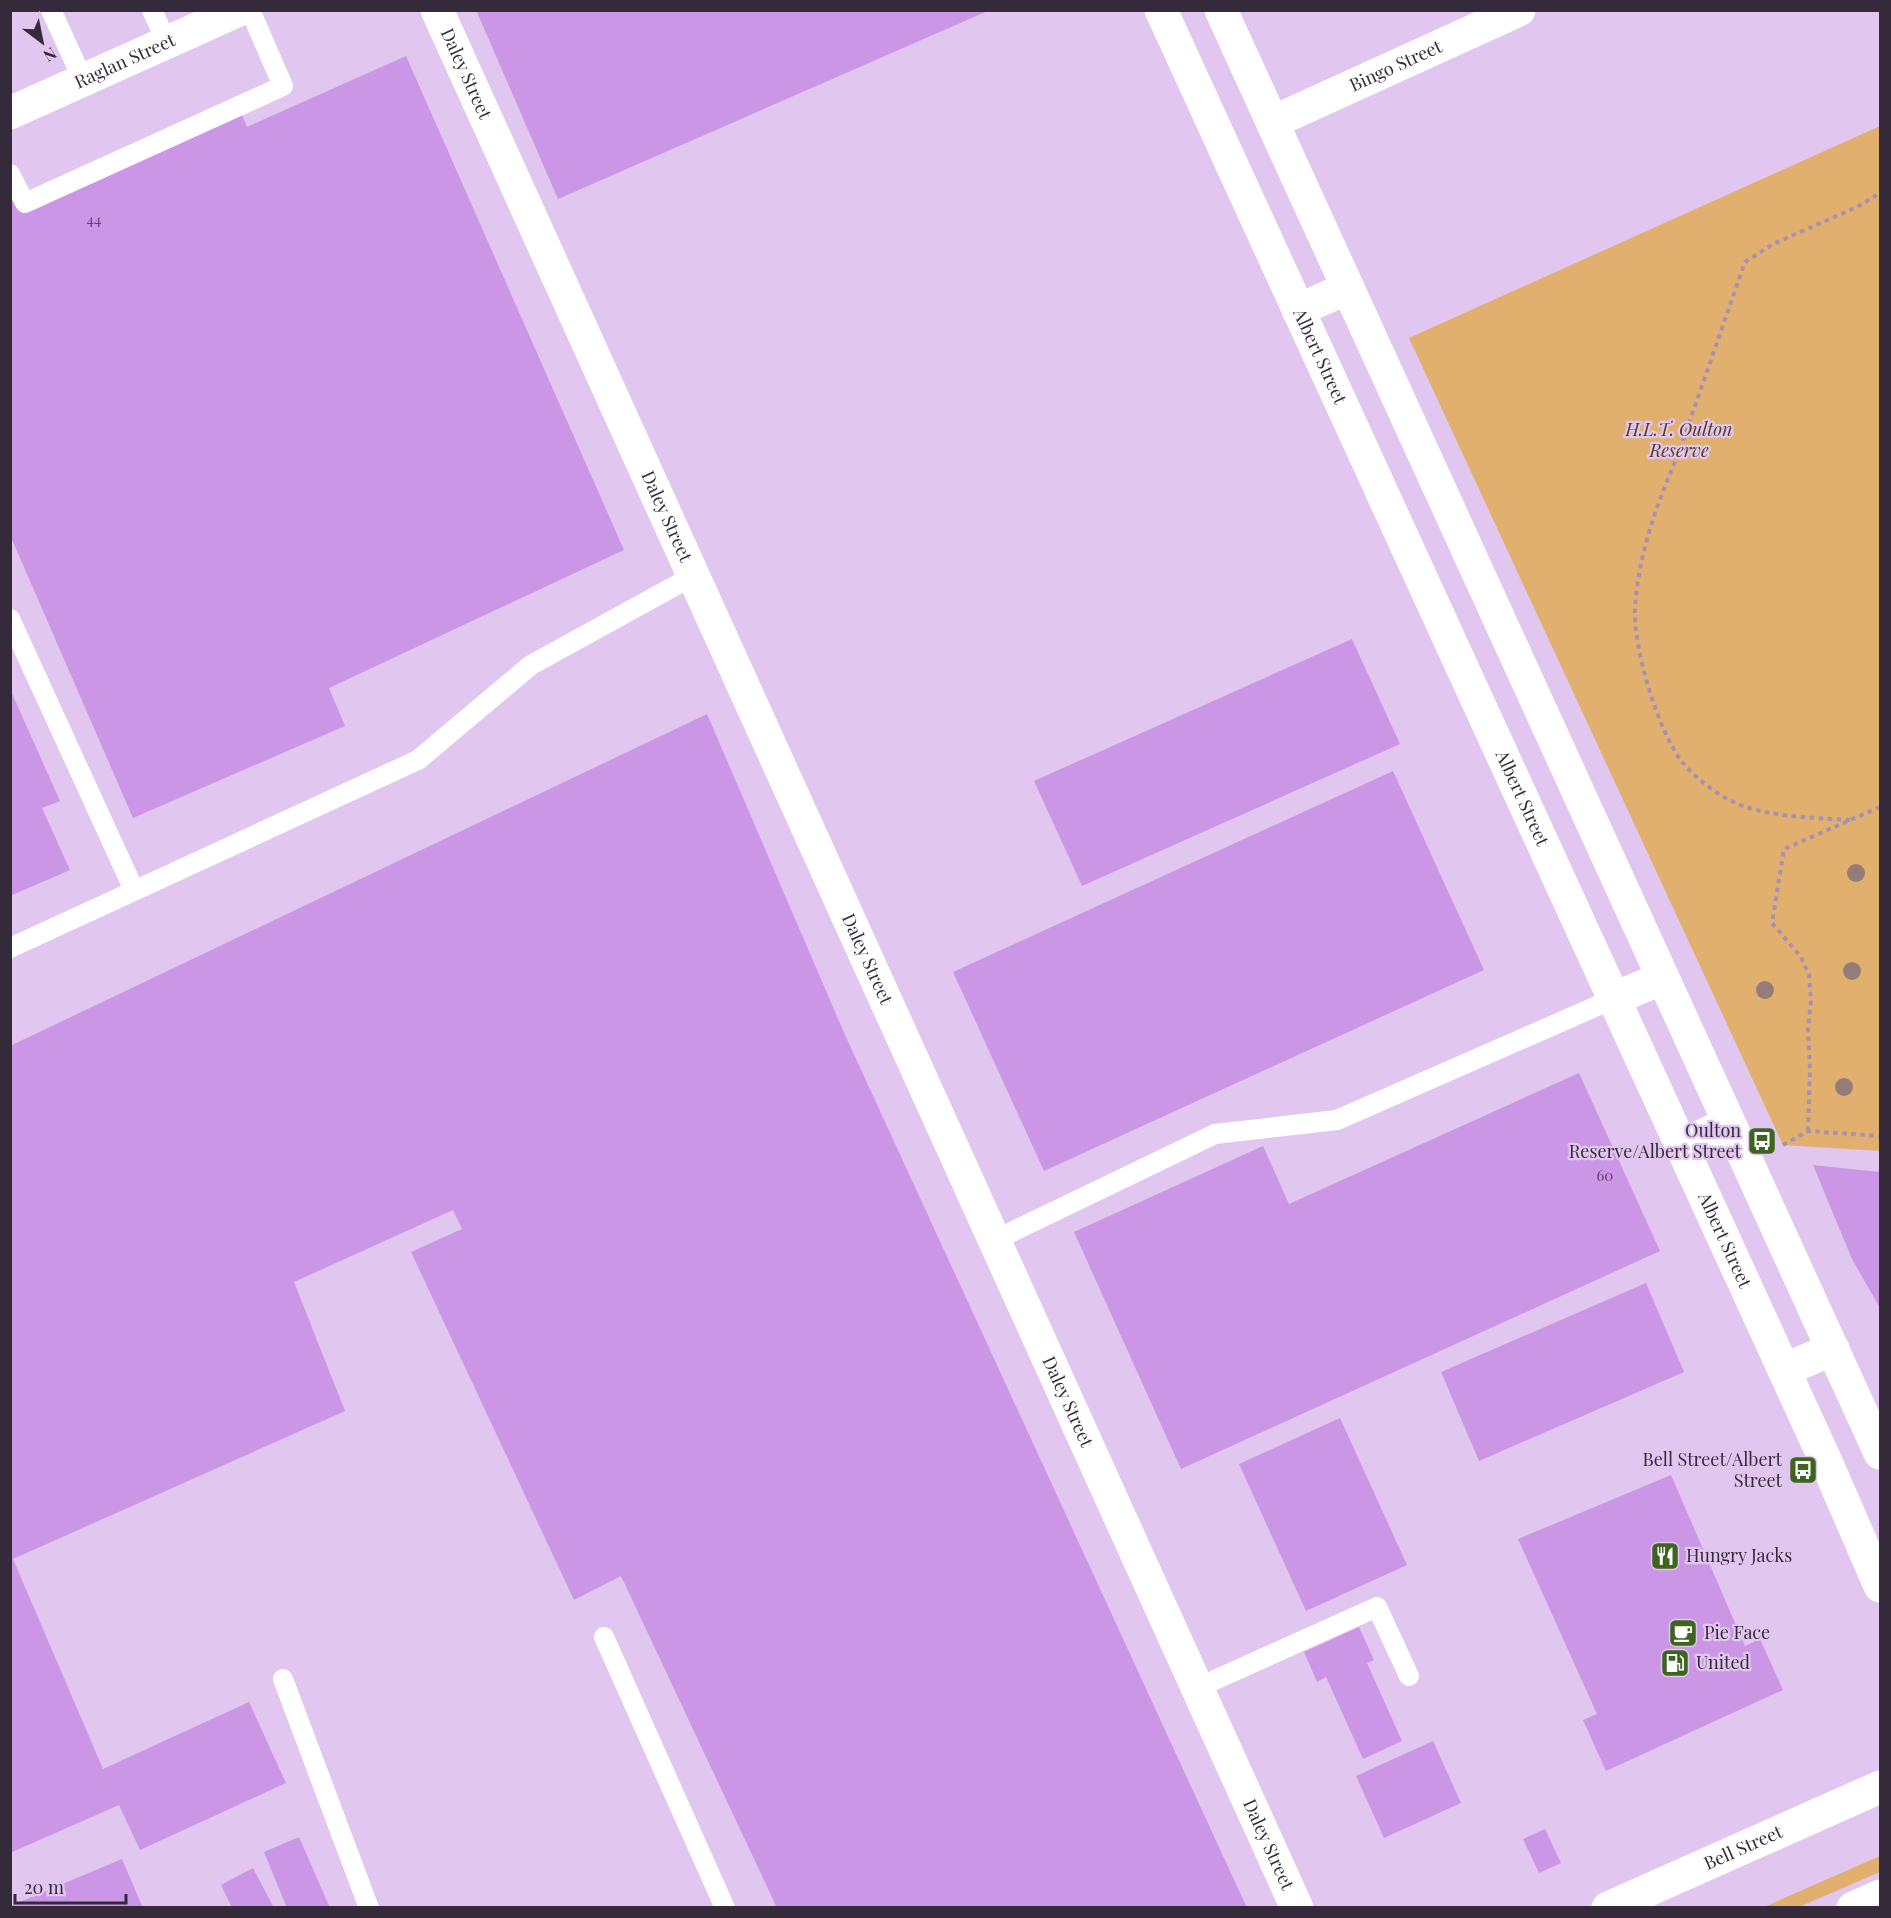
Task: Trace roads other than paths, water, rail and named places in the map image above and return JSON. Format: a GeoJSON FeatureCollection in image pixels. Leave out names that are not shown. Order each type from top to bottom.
{"type":"FeatureCollection","features":[{"type":"Feature","properties":{"kind":"main road","name":"Raglan Street"},"geometry":{"type":"LineString","coordinates":[[10,113],[239,10]]}},
{"type":"Feature","properties":{"kind":"main road","name":"Daley Street"},"geometry":{"type":"LineString","coordinates":[[437,10],[1297,1908]]}},
{"type":"Feature","properties":{"kind":"main road"},"geometry":{"type":"LineString","coordinates":[[1221,10],[1881,1453]]}},
{"type":"Feature","properties":{"kind":"main road","name":"Bingo Street"},"geometry":{"type":"LineString","coordinates":[[1273,122],[1519,10]]}},
{"type":"Feature","properties":{"kind":"main road","name":"Albert Street"},"geometry":{"type":"LineString","coordinates":[[1173,14],[1298,310],[1881,1586]]}},
{"type":"Feature","properties":{"kind":"main road"},"geometry":{"type":"LineString","coordinates":[[1298,310],[1348,288]]}},
{"type":"Feature","properties":{"kind":"main road"},"geometry":{"type":"LineString","coordinates":[[1613,999],[1663,978]]}},
{"type":"Feature","properties":{"kind":"main road"},"geometry":{"type":"LineString","coordinates":[[1681,1146],[1729,1123]]}},
{"type":"Feature","properties":{"kind":"main road"},"geometry":{"type":"LineString","coordinates":[[1784,1370],[1833,1349]]}},
{"type":"Feature","properties":{"kind":"main road","name":"Bell Street"},"geometry":{"type":"LineString","coordinates":[[1608,1908],[1881,1787]]}},
{"type":"Feature","properties":{"kind":"main road"},"geometry":{"type":"LineString","coordinates":[[1853,1908],[1881,1896]]}},
{"type":"Feature","properties":{"kind":"lane"},"geometry":{"type":"LineString","coordinates":[[51,10],[83,80]]}},
{"type":"Feature","properties":{"kind":"lane"},"geometry":{"type":"LineString","coordinates":[[152,10],[167,43]]}},
{"type":"Feature","properties":{"kind":"lane"},"geometry":{"type":"LineString","coordinates":[[10,174],[25,203],[284,86],[250,10]]}},
{"type":"Feature","properties":{"kind":"lane"},"geometry":{"type":"LineString","coordinates":[[10,948],[418,760],[531,665],[693,576]]}},
{"type":"Feature","properties":{"kind":"lane"},"geometry":{"type":"LineString","coordinates":[[10,619],[134,891]]}},
{"type":"Feature","properties":{"kind":"lane"},"geometry":{"type":"LineString","coordinates":[[995,1240],[1215,1134],[1337,1120],[1613,999]]}},
{"type":"Feature","properties":{"kind":"lane"},"geometry":{"type":"LineString","coordinates":[[1197,1688],[1377,1607],[1409,1676]]}},
{"type":"Feature","properties":{"kind":"lane"},"geometry":{"type":"LineString","coordinates":[[603,1637],[725,1908]]}},
{"type":"Feature","properties":{"kind":"lane"},"geometry":{"type":"LineString","coordinates":[[283,1679],[369,1908]]}},
{"type":"Feature","properties":{"kind":"place","name":"Oulton Reserve/Albert Street"},"geometry":{"type":"Point","coordinates":[1762,1141]}},
{"type":"Feature","properties":{"kind":"place","name":"Bell Street/Albert Street"},"geometry":{"type":"Point","coordinates":[1803,1470]}},
{"type":"Feature","properties":{"kind":"place","name":"Hungry Jacks"},"geometry":{"type":"Point","coordinates":[1665,1556]}},
{"type":"Feature","properties":{"kind":"place","name":"Pie Face"},"geometry":{"type":"Point","coordinates":[1683,1633]}},
{"type":"Feature","properties":{"kind":"place","name":"United"},"geometry":{"type":"Point","coordinates":[1675,1663]}},
{"type":"Feature","properties":{"kind":"park label","name":"H.L.T. Oulton Reserve"},"geometry":{"type":"Point","coordinates":[1679,440]}}]}
